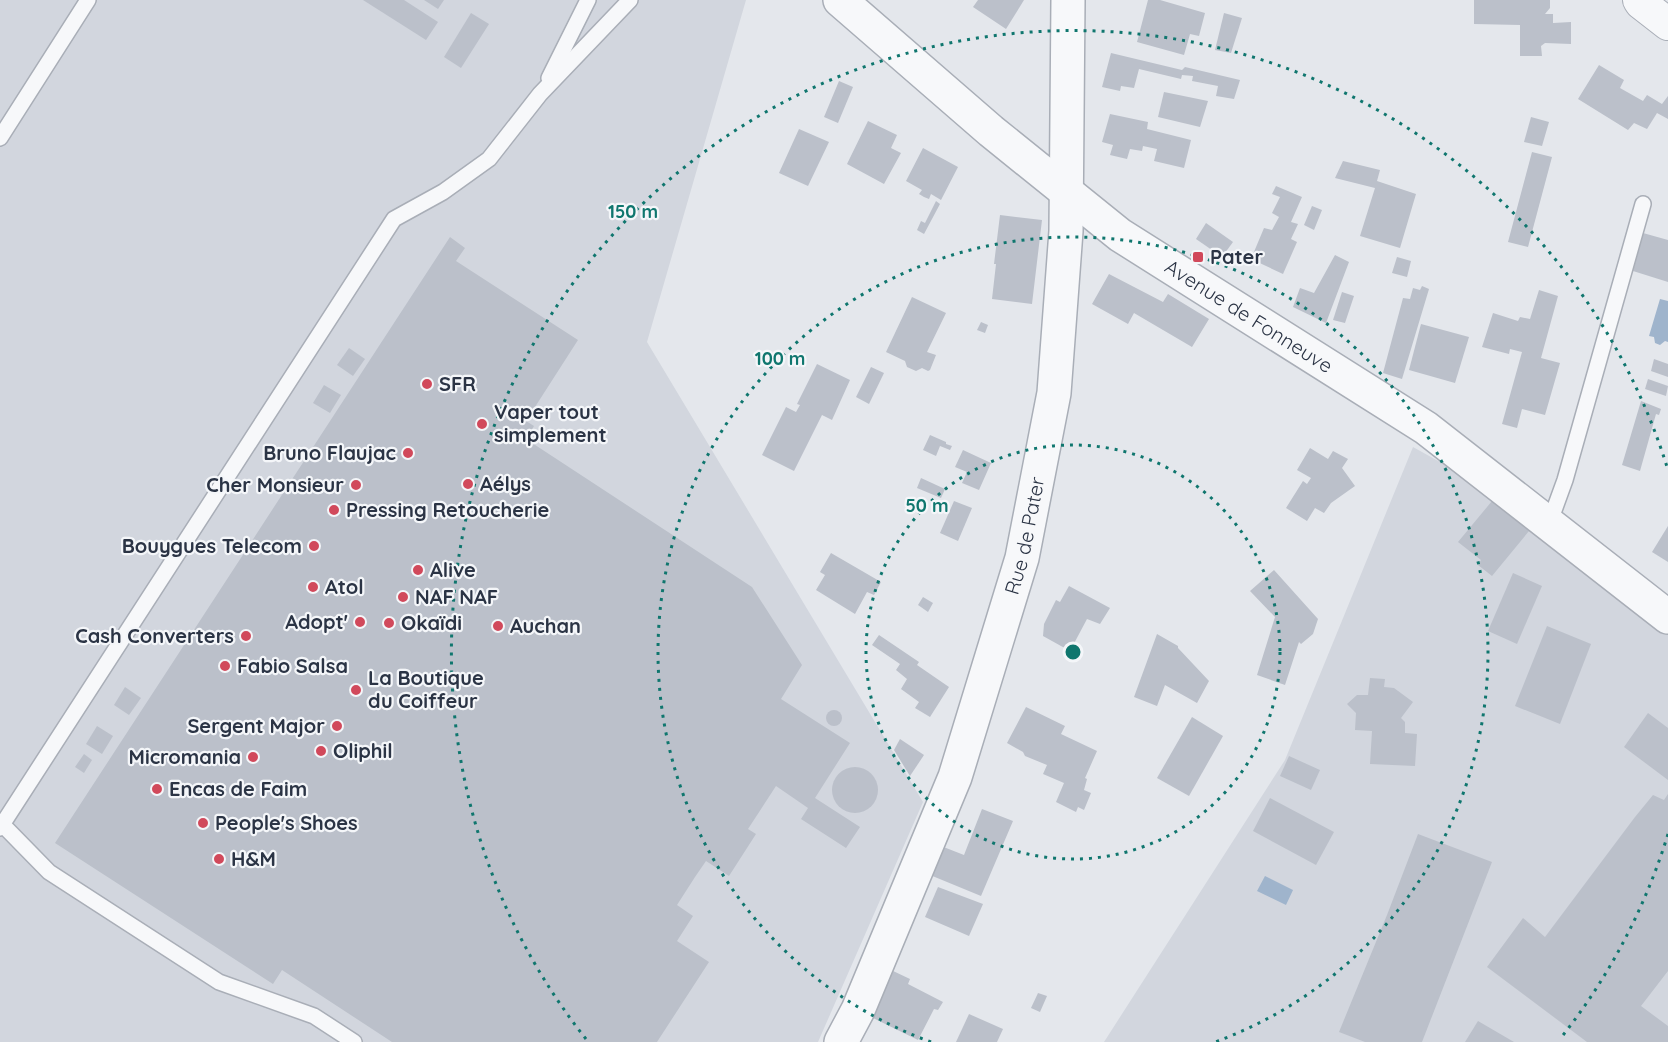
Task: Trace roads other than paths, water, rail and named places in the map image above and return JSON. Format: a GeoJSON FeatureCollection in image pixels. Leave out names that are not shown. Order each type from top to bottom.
{"type":"FeatureCollection","features":[{"type":"Feature","properties":{"kind":"street","name":"Avenue de Fonneuve"},"geometry":{"type":"LineString","coordinates":[[840,0],[991,131],[1120,235],[1426,428],[1668,617]]}},
{"type":"Feature","properties":{"kind":"street","name":"Rue de Pater"},"geometry":{"type":"LineString","coordinates":[[841,1042],[858,1010],[955,777],[1022,558],[1054,393],[1066,231],[1068,0]]}},
{"type":"Feature","properties":{"kind":"street"},"geometry":{"type":"LineString","coordinates":[[1639,0],[1668,24]]}},
{"type":"Feature","properties":{"kind":"lane"},"geometry":{"type":"LineString","coordinates":[[0,138],[88,0]]}},
{"type":"Feature","properties":{"kind":"lane"},"geometry":{"type":"LineString","coordinates":[[540,94],[588,0]]}},
{"type":"Feature","properties":{"kind":"lane"},"geometry":{"type":"LineString","coordinates":[[354,1042],[314,1016],[219,982],[49,872],[1,826],[394,219],[443,192],[489,159],[540,94],[630,0]]}},
{"type":"Feature","properties":{"kind":"lane"},"geometry":{"type":"LineString","coordinates":[[1549,524],[1565,480],[1643,204]]}},
{"type":"Feature","properties":{"kind":"water"},"geometry":{"type":"Polygon","coordinates":[[[1660,299],[1668,301],[1668,342],[1665,341],[1660,345],[1655,343],[1654,337],[1649,336],[1660,299]]]}},
{"type":"Feature","properties":{"kind":"water"},"geometry":{"type":"Polygon","coordinates":[[[1265,876],[1293,890],[1286,905],[1257,891],[1265,876]]]}},
{"type":"Feature","properties":{"kind":"place","name":"Pater"},"geometry":{"type":"Point","coordinates":[1198,257]}},
{"type":"Feature","properties":{"kind":"place","name":"SFR"},"geometry":{"type":"Point","coordinates":[427,384]}},
{"type":"Feature","properties":{"kind":"place","name":"Vaper tout simplement"},"geometry":{"type":"Point","coordinates":[482,424]}},
{"type":"Feature","properties":{"kind":"place","name":"Bruno Flaujac"},"geometry":{"type":"Point","coordinates":[408,453]}},
{"type":"Feature","properties":{"kind":"place","name":"Aélys"},"geometry":{"type":"Point","coordinates":[468,484]}},
{"type":"Feature","properties":{"kind":"place","name":"Cher Monsieur"},"geometry":{"type":"Point","coordinates":[356,485]}},
{"type":"Feature","properties":{"kind":"place","name":"Pressing Retoucherie"},"geometry":{"type":"Point","coordinates":[334,510]}},
{"type":"Feature","properties":{"kind":"place","name":"Bouygues Telecom"},"geometry":{"type":"Point","coordinates":[314,546]}},
{"type":"Feature","properties":{"kind":"place","name":"Alive"},"geometry":{"type":"Point","coordinates":[418,570]}},
{"type":"Feature","properties":{"kind":"place","name":"Atol"},"geometry":{"type":"Point","coordinates":[313,587]}},
{"type":"Feature","properties":{"kind":"place","name":"NAF NAF"},"geometry":{"type":"Point","coordinates":[403,597]}},
{"type":"Feature","properties":{"kind":"place","name":"Adopt'"},"geometry":{"type":"Point","coordinates":[360,622]}},
{"type":"Feature","properties":{"kind":"place","name":"Okaïdi"},"geometry":{"type":"Point","coordinates":[389,623]}},
{"type":"Feature","properties":{"kind":"place","name":"Auchan"},"geometry":{"type":"Point","coordinates":[498,626]}},
{"type":"Feature","properties":{"kind":"place","name":"Cash Converters"},"geometry":{"type":"Point","coordinates":[246,636]}},
{"type":"Feature","properties":{"kind":"place","name":"Fabio Salsa"},"geometry":{"type":"Point","coordinates":[225,666]}},
{"type":"Feature","properties":{"kind":"place","name":"La Boutique du Coiffeur"},"geometry":{"type":"Point","coordinates":[356,690]}},
{"type":"Feature","properties":{"kind":"place","name":"Sergent Major"},"geometry":{"type":"Point","coordinates":[337,726]}},
{"type":"Feature","properties":{"kind":"place","name":"Oliphil"},"geometry":{"type":"Point","coordinates":[321,751]}},
{"type":"Feature","properties":{"kind":"place","name":"Micromania"},"geometry":{"type":"Point","coordinates":[253,757]}},
{"type":"Feature","properties":{"kind":"place","name":"Encas de Faim"},"geometry":{"type":"Point","coordinates":[157,789]}},
{"type":"Feature","properties":{"kind":"place","name":"People's Shoes"},"geometry":{"type":"Point","coordinates":[203,823]}},
{"type":"Feature","properties":{"kind":"place","name":"H&M"},"geometry":{"type":"Point","coordinates":[219,859]}}]}
